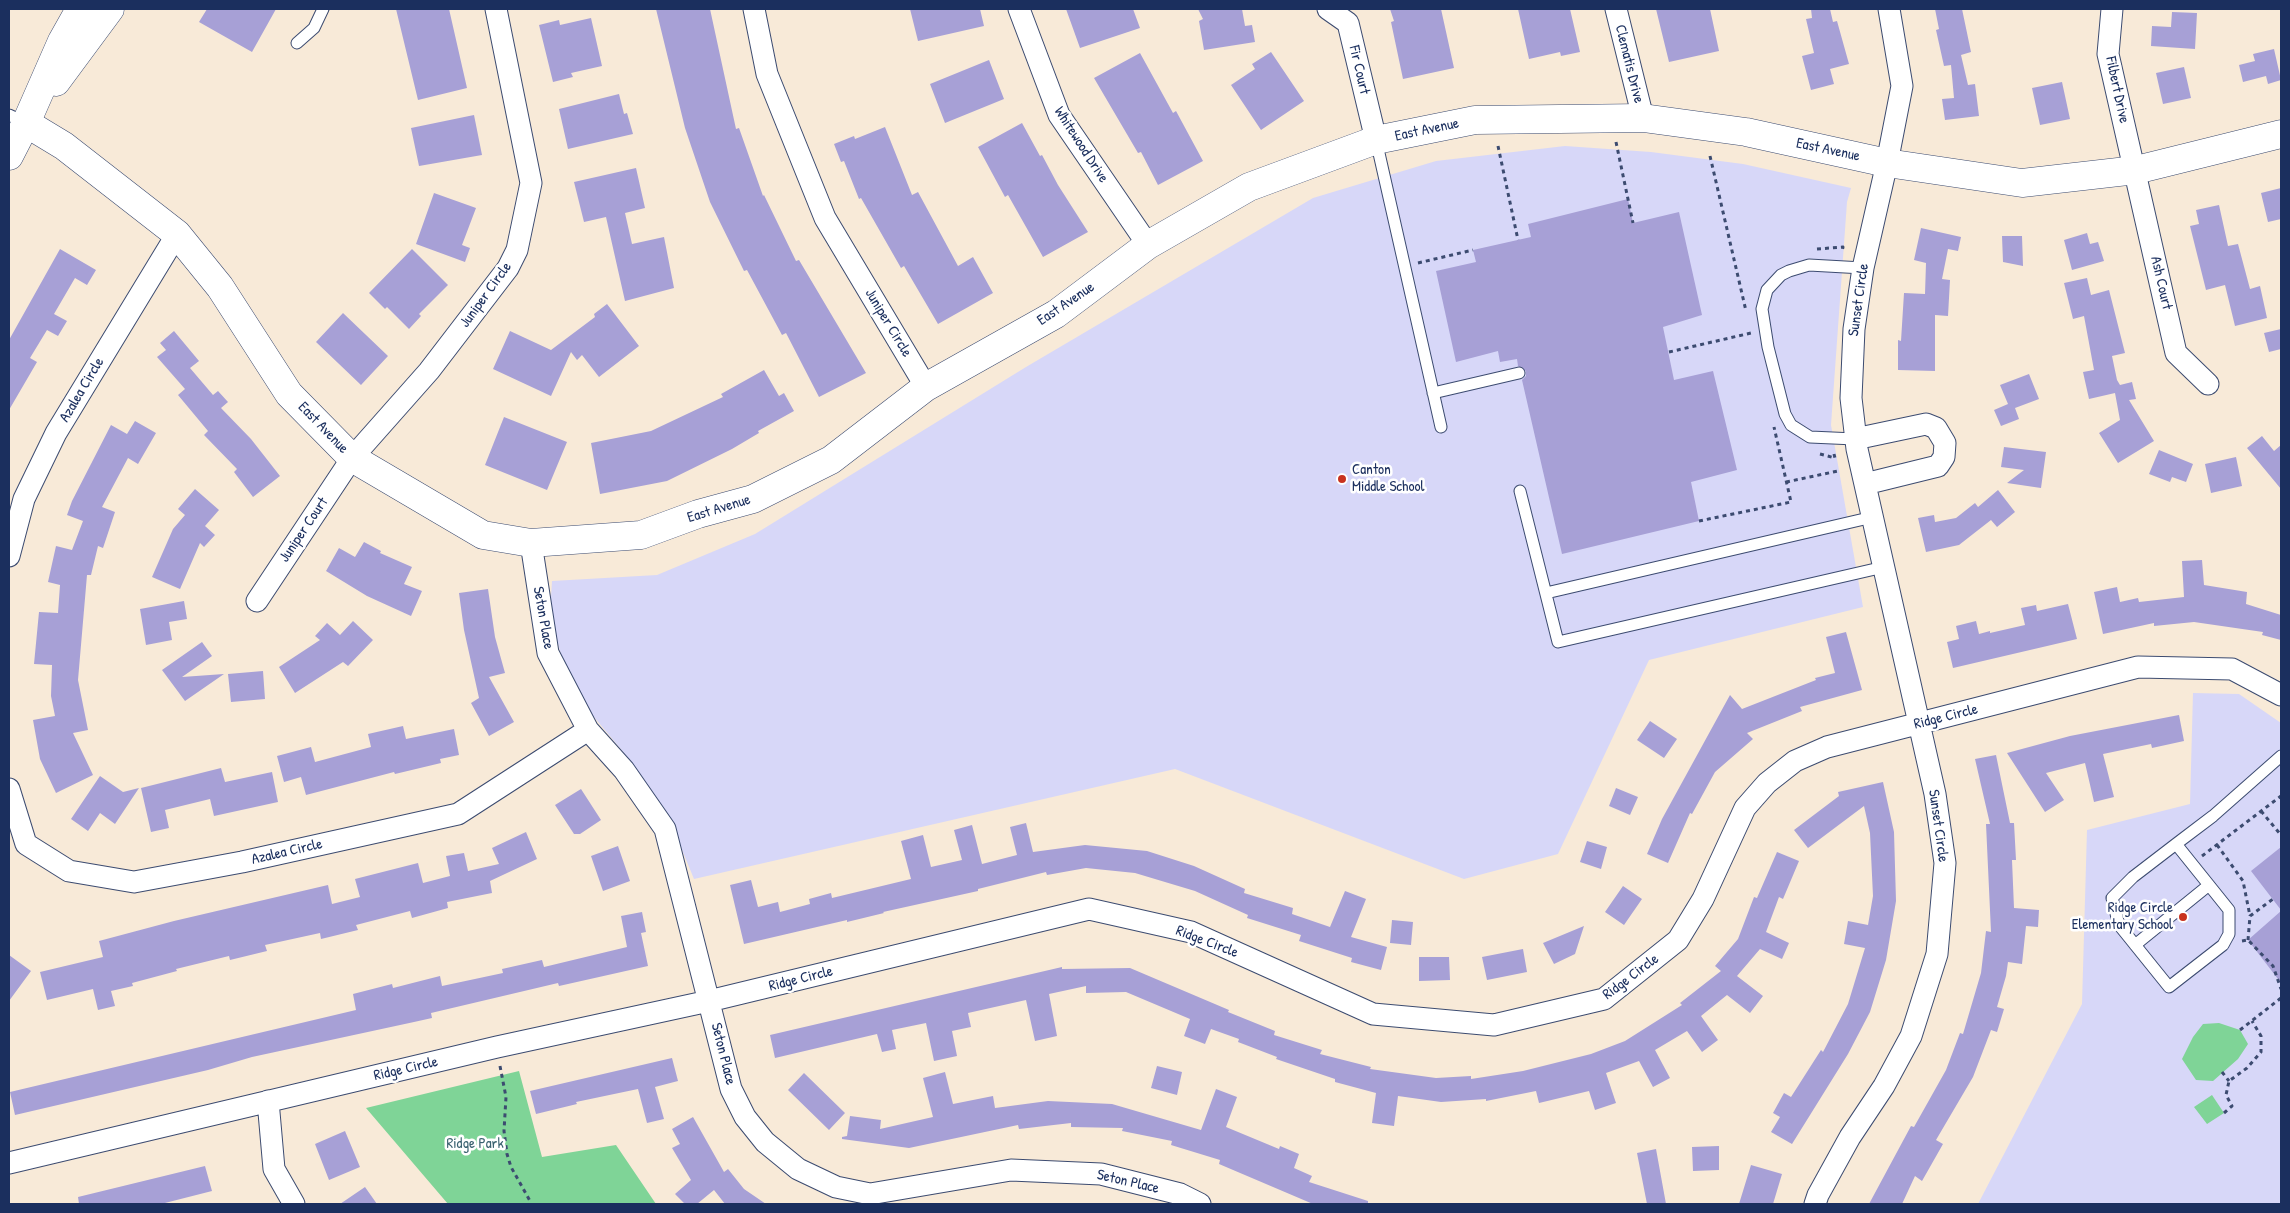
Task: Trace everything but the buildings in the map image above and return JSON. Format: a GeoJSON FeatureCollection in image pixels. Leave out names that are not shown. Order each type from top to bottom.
{"type":"FeatureCollection","features":[{"type":"Feature","properties":{"kind":"street"},"geometry":{"type":"LineString","coordinates":[[9,156],[17,119],[80,9]]}},
{"type":"Feature","properties":{"kind":"street"},"geometry":{"type":"LineString","coordinates":[[17,119],[110,9]]}},
{"type":"Feature","properties":{"kind":"street","name":"Juniper Circle"},"geometry":{"type":"LineString","coordinates":[[352,458],[429,372],[508,268],[516,250],[531,183],[496,9]]}},
{"type":"Feature","properties":{"kind":"street","name":"Juniper Circle"},"geometry":{"type":"LineString","coordinates":[[754,9],[767,74],[825,218],[926,387]]}},
{"type":"Feature","properties":{"kind":"street","name":"Whitewood Drive"},"geometry":{"type":"LineString","coordinates":[[1019,9],[1059,115],[1148,245]]}},
{"type":"Feature","properties":{"kind":"street","name":"Fir Court"},"geometry":{"type":"LineString","coordinates":[[1328,9],[1348,23],[1376,140]]}},
{"type":"Feature","properties":{"kind":"street","name":"Clematis Drive"},"geometry":{"type":"LineString","coordinates":[[1616,9],[1642,118]]}},
{"type":"Feature","properties":{"kind":"street","name":"Sunset Circle"},"geometry":{"type":"LineString","coordinates":[[1815,1204],[1818,1195],[1850,1137],[1884,1086],[1911,1036],[1937,954],[1945,863],[1935,794],[1855,439],[1851,377],[1854,329],[1863,268],[1902,86],[1889,9]]}},
{"type":"Feature","properties":{"kind":"street","name":"Filbert Drive"},"geometry":{"type":"LineString","coordinates":[[2112,9],[2108,54],[2136,170]]}},
{"type":"Feature","properties":{"kind":"street","name":"East Avenue"},"geometry":{"type":"LineString","coordinates":[[17,119],[64,146],[177,234],[220,287],[290,394],[352,458],[483,535],[531,543],[641,535],[698,514],[753,499],[831,460],[926,387],[1056,314],[1148,245],[1249,187],[1376,140],[1475,120],[1642,118],[1746,132],[1887,163],[2022,183],[2136,170],[2281,134]]}},
{"type":"Feature","properties":{"kind":"street","name":"Ash Court"},"geometry":{"type":"LineString","coordinates":[[2136,170],[2176,353],[2208,384]]}},
{"type":"Feature","properties":{"kind":"street","name":"Azalea Circle"},"geometry":{"type":"LineString","coordinates":[[9,556],[24,499],[56,433],[177,234]]}},
{"type":"Feature","properties":{"kind":"street"},"geometry":{"type":"LineString","coordinates":[[1855,439],[1926,424],[1936,428],[1945,443],[1944,457],[1938,466],[1865,484]]}},
{"type":"Feature","properties":{"kind":"street","name":"Juniper Court"},"geometry":{"type":"LineString","coordinates":[[257,601],[352,458]]}},
{"type":"Feature","properties":{"kind":"street","name":"Seton Place"},"geometry":{"type":"LineString","coordinates":[[531,543],[548,654],[588,730],[624,770],[665,829],[732,1090],[745,1117],[765,1142],[798,1169],[836,1187],[870,1194],[1011,1170],[1101,1174],[1180,1194],[1200,1204]]}},
{"type":"Feature","properties":{"kind":"street","name":"Ridge Circle"},"geometry":{"type":"LineString","coordinates":[[9,1163],[497,1047],[709,1001],[1088,909],[1191,932],[1373,1014],[1494,1025],[1604,999],[1678,940],[1703,899],[1745,808],[1767,783],[1795,761],[1827,747],[2138,667],[2232,669],[2281,695]]}},
{"type":"Feature","properties":{"kind":"street","name":"Azalea Circle"},"geometry":{"type":"LineString","coordinates":[[9,789],[26,844],[69,870],[134,882],[242,862],[458,814],[588,730]]}},
{"type":"Feature","properties":{"kind":"street"},"geometry":{"type":"LineString","coordinates":[[268,1101],[274,1170],[294,1204]]}},
{"type":"Feature","properties":{"kind":"lane"},"geometry":{"type":"LineString","coordinates":[[297,43],[314,28],[323,9]]}},
{"type":"Feature","properties":{"kind":"lane"},"geometry":{"type":"LineString","coordinates":[[1376,140],[1441,427]]}},
{"type":"Feature","properties":{"kind":"lane"},"geometry":{"type":"LineString","coordinates":[[1855,439],[1810,437],[1791,425],[1784,414],[1762,309],[1767,290],[1781,275],[1789,270],[1809,265],[1863,268]]}},
{"type":"Feature","properties":{"kind":"lane"},"geometry":{"type":"LineString","coordinates":[[1433,393],[1519,373]]}},
{"type":"Feature","properties":{"kind":"lane"},"geometry":{"type":"LineString","coordinates":[[1520,491],[1558,642],[1884,567]]}},
{"type":"Feature","properties":{"kind":"lane"},"geometry":{"type":"LineString","coordinates":[[1546,593],[1872,517]]}},
{"type":"Feature","properties":{"kind":"lane"},"geometry":{"type":"LineString","coordinates":[[2176,844],[2229,910],[2229,934],[2223,945],[2170,987],[2119,925],[2112,898],[2133,877],[2176,844],[2213,816],[2281,756]]}},
{"type":"Feature","properties":{"kind":"lane"},"geometry":{"type":"LineString","coordinates":[[2135,945],[2209,885]]}},
{"type":"Feature","properties":{"kind":"path"},"geometry":{"type":"LineString","coordinates":[[1616,142],[1634,223]]}},
{"type":"Feature","properties":{"kind":"path"},"geometry":{"type":"LineString","coordinates":[[1498,146],[1518,240]]}},
{"type":"Feature","properties":{"kind":"path"},"geometry":{"type":"LineString","coordinates":[[1710,156],[1747,314]]}},
{"type":"Feature","properties":{"kind":"path"},"geometry":{"type":"LineString","coordinates":[[1404,266],[1473,250]]}},
{"type":"Feature","properties":{"kind":"path"},"geometry":{"type":"LineString","coordinates":[[1749,324],[1754,342]]}},
{"type":"Feature","properties":{"kind":"path"},"geometry":{"type":"LineString","coordinates":[[1669,352],[1752,333]]}},
{"type":"Feature","properties":{"kind":"path"},"geometry":{"type":"LineString","coordinates":[[1699,521],[1791,502],[1774,426]]}},
{"type":"Feature","properties":{"kind":"path"},"geometry":{"type":"LineString","coordinates":[[1786,482],[1838,471]]}},
{"type":"Feature","properties":{"kind":"path"},"geometry":{"type":"LineString","coordinates":[[2192,864],[2281,796]]}},
{"type":"Feature","properties":{"kind":"path"},"geometry":{"type":"LineString","coordinates":[[2261,812],[2281,835]]}},
{"type":"Feature","properties":{"kind":"path"},"geometry":{"type":"LineString","coordinates":[[2217,845],[2243,880],[2250,916],[2248,940],[2273,966],[2281,989]]}},
{"type":"Feature","properties":{"kind":"path"},"geometry":{"type":"LineString","coordinates":[[2250,916],[2273,899]]}},
{"type":"Feature","properties":{"kind":"path"},"geometry":{"type":"LineString","coordinates":[[2223,945],[2248,940]]}},
{"type":"Feature","properties":{"kind":"path"},"geometry":{"type":"LineString","coordinates":[[2240,1030],[2281,998]]}},
{"type":"Feature","properties":{"kind":"path"},"geometry":{"type":"LineString","coordinates":[[2224,1113],[2232,1106],[2226,1095],[2229,1081],[2247,1068],[2261,1052],[2261,1036],[2252,1021]]}},
{"type":"Feature","properties":{"kind":"path"},"geometry":{"type":"LineString","coordinates":[[497,1047],[506,1097],[504,1131],[507,1154],[510,1167],[530,1201]]}},
{"type":"Feature","properties":{"kind":"path"},"geometry":{"type":"LineString","coordinates":[[2222,1072],[2229,1081]]}},
{"type":"Feature","properties":{"kind":"shaded area","name":"Canton Middle School"},"geometry":{"type":"Polygon","coordinates":[[[1565,146],[1651,152],[1743,164],[1851,188],[1847,202],[1831,425],[1863,607],[1649,660],[1558,854],[1464,879],[1175,769],[694,879],[666,811],[624,753],[589,711],[565,670],[550,613],[552,581],[657,575],[755,534],[1026,367],[1313,198],[1436,161],[1565,146]]]}},
{"type":"Feature","properties":{"kind":"shaded area","name":"Ridge Circle Elementary School"},"geometry":{"type":"Polygon","coordinates":[[[2193,693],[2239,694],[2281,723],[2281,1204],[1978,1204],[2082,1004],[2087,830],[2190,804],[2193,693]]]}},
{"type":"Feature","properties":{"kind":"green space"},"geometry":{"type":"Polygon","coordinates":[[[2219,1023],[2240,1030],[2248,1044],[2238,1059],[2213,1081],[2196,1080],[2182,1059],[2193,1037],[2203,1024],[2219,1023]]]}},
{"type":"Feature","properties":{"kind":"green space","name":"Ridge Park"},"geometry":{"type":"Polygon","coordinates":[[[519,1071],[542,1157],[616,1145],[656,1204],[448,1204],[366,1108],[519,1071]]]}},
{"type":"Feature","properties":{"kind":"green space"},"geometry":{"type":"Polygon","coordinates":[[[2212,1095],[2224,1113],[2207,1124],[2194,1107],[2212,1095]]]}},
{"type":"Feature","properties":{"kind":"place","name":"Canton Middle School"},"geometry":{"type":"Point","coordinates":[1342,479]}},
{"type":"Feature","properties":{"kind":"place","name":"Ridge Circle Elementary School"},"geometry":{"type":"Point","coordinates":[2183,917]}}]}
